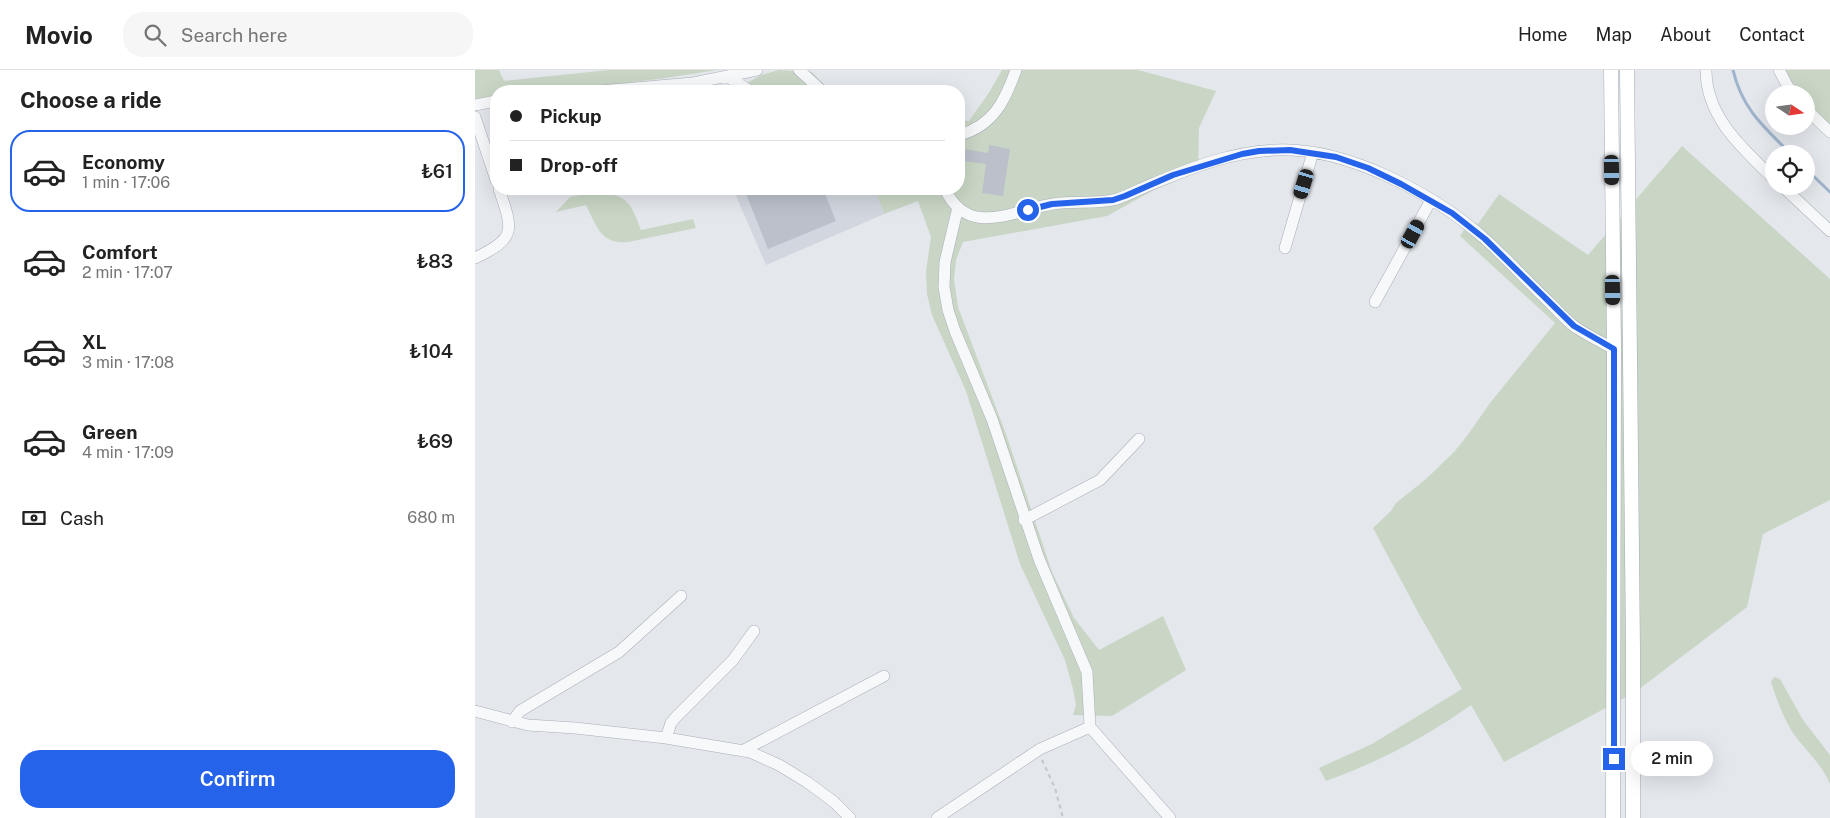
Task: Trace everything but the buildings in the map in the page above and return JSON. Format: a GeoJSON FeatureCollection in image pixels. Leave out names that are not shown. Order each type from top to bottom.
{"type":"FeatureCollection","features":[{"type":"Feature","properties":{"kind":"main road"},"geometry":{"type":"LineString","coordinates":[[1611,70],[1614,349],[1613,818]]}},
{"type":"Feature","properties":{"kind":"main road"},"geometry":{"type":"LineString","coordinates":[[1627,70],[1633,818]]}},
{"type":"Feature","properties":{"kind":"street"},"geometry":{"type":"LineString","coordinates":[[673,85],[728,77],[757,70]]}},
{"type":"Feature","properties":{"kind":"street"},"geometry":{"type":"LineString","coordinates":[[799,70],[815,85]]}},
{"type":"Feature","properties":{"kind":"street"},"geometry":{"type":"LineString","coordinates":[[965,132],[983,124],[998,110],[1004,101],[1017,70]]}},
{"type":"Feature","properties":{"kind":"street"},"geometry":{"type":"LineString","coordinates":[[1705,70],[1708,95],[1722,124],[1765,169]]}},
{"type":"Feature","properties":{"kind":"street"},"geometry":{"type":"LineString","coordinates":[[1779,70],[1787,85]]}},
{"type":"Feature","properties":{"kind":"street"},"geometry":{"type":"LineString","coordinates":[[728,77],[741,85]]}},
{"type":"Feature","properties":{"kind":"street"},"geometry":{"type":"LineString","coordinates":[[475,105],[490,102]]}},
{"type":"Feature","properties":{"kind":"street"},"geometry":{"type":"LineString","coordinates":[[475,117],[490,162]]}},
{"type":"Feature","properties":{"kind":"street"},"geometry":{"type":"LineString","coordinates":[[1815,118],[1830,132]]}},
{"type":"Feature","properties":{"kind":"street"},"geometry":{"type":"LineString","coordinates":[[949,195],[958,207],[976,217],[990,219],[1052,204],[1101,202],[1125,196],[1173,175],[1242,154],[1275,150],[1313,152],[1336,157],[1368,168],[1431,200],[1458,217],[1485,239],[1574,326],[1614,349]]}},
{"type":"Feature","properties":{"kind":"street"},"geometry":{"type":"LineString","coordinates":[[1285,248],[1313,152]]}},
{"type":"Feature","properties":{"kind":"street"},"geometry":{"type":"LineString","coordinates":[[475,258],[498,246],[507,234],[509,217],[501,195]]}},
{"type":"Feature","properties":{"kind":"street"},"geometry":{"type":"LineString","coordinates":[[1791,195],[1830,231]]}},
{"type":"Feature","properties":{"kind":"street"},"geometry":{"type":"LineString","coordinates":[[1375,302],[1431,200]]}},
{"type":"Feature","properties":{"kind":"street"},"geometry":{"type":"LineString","coordinates":[[958,207],[945,262],[944,287],[948,310],[992,419],[1025,520],[1051,590],[1087,672],[1090,727],[1170,818]]}},
{"type":"Feature","properties":{"kind":"street"},"geometry":{"type":"LineString","coordinates":[[1025,520],[1100,480],[1139,439]]}},
{"type":"Feature","properties":{"kind":"street"},"geometry":{"type":"LineString","coordinates":[[512,722],[520,710],[619,652],[681,596]]}},
{"type":"Feature","properties":{"kind":"street"},"geometry":{"type":"LineString","coordinates":[[666,738],[671,723],[733,660],[754,631]]}},
{"type":"Feature","properties":{"kind":"street"},"geometry":{"type":"LineString","coordinates":[[742,751],[884,676]]}},
{"type":"Feature","properties":{"kind":"street"},"geometry":{"type":"LineString","coordinates":[[475,711],[512,722],[541,727],[575,728],[666,738],[742,751],[765,758],[793,773],[821,792],[850,818]]}},
{"type":"Feature","properties":{"kind":"street"},"geometry":{"type":"LineString","coordinates":[[937,818],[1037,752],[1090,727]]}},
{"type":"Feature","properties":{"kind":"path"},"geometry":{"type":"LineString","coordinates":[[1037,752],[1055,788],[1063,818]]}},
{"type":"Feature","properties":{"kind":"shaded area"},"geometry":{"type":"Polygon","coordinates":[[[736,195],[877,195],[884,214],[766,265],[736,195]]]}},
{"type":"Feature","properties":{"kind":"green space"},"geometry":{"type":"Polygon","coordinates":[[[475,70],[499,70],[504,81],[609,70],[717,70],[607,85],[490,85],[490,96],[475,99],[475,70]]]}},
{"type":"Feature","properties":{"kind":"green space"},"geometry":{"type":"Polygon","coordinates":[[[779,70],[812,72],[824,85],[744,85],[761,75],[779,70]]]}},
{"type":"Feature","properties":{"kind":"green space"},"geometry":{"type":"Polygon","coordinates":[[[1002,70],[1138,70],[1216,91],[1199,128],[1198,172],[1152,191],[1107,216],[963,242],[956,260],[954,279],[958,307],[1006,434],[1052,572],[1074,618],[1099,650],[1163,616],[1186,670],[1112,716],[1073,715],[1076,705],[1065,660],[1020,564],[966,391],[932,315],[927,294],[926,271],[931,237],[918,201],[884,214],[877,195],[965,195],[965,121],[969,121],[1002,70]]]}},
{"type":"Feature","properties":{"kind":"green space"},"geometry":{"type":"Polygon","coordinates":[[[1777,70],[1830,70],[1830,133],[1815,118],[1815,85],[1786,85],[1777,70]]]}},
{"type":"Feature","properties":{"kind":"green space"},"geometry":{"type":"Polygon","coordinates":[[[1682,146],[1830,279],[1830,500],[1763,534],[1747,607],[1634,693],[1504,762],[1471,705],[1437,728],[1401,748],[1365,766],[1326,781],[1319,768],[1372,744],[1462,689],[1373,528],[1391,511],[1396,503],[1426,479],[1454,452],[1490,403],[1555,323],[1460,236],[1470,220],[1478,224],[1499,194],[1588,255],[1682,146]]]}},
{"type":"Feature","properties":{"kind":"green space"},"geometry":{"type":"Polygon","coordinates":[[[579,195],[613,195],[620,197],[630,205],[641,230],[693,219],[696,228],[628,242],[619,242],[605,237],[586,205],[556,212],[570,197],[579,195]]]}},
{"type":"Feature","properties":{"kind":"green space"},"geometry":{"type":"Polygon","coordinates":[[[1774,677],[1780,679],[1803,720],[1830,755],[1830,784],[1823,770],[1793,733],[1786,721],[1771,682],[1774,677]]]}},
{"type":"Feature","properties":{"kind":"waterway"},"geometry":{"type":"LineString","coordinates":[[1733,70],[1737,84],[1748,107],[1782,145]]}},
{"type":"Feature","properties":{"kind":"waterway"},"geometry":{"type":"LineString","coordinates":[[1815,178],[1830,192]]}},
{"type":"Feature","properties":{"kind":"route"},"geometry":{"type":"LineString","coordinates":[[1028,210],[1064,202],[1089,203],[1113,200],[1199,166],[1259,151],[1305,151],[1336,157],[1368,168],[1419,192],[1452,213],[1485,239],[1574,326],[1614,349],[1614,759]]}}]}
